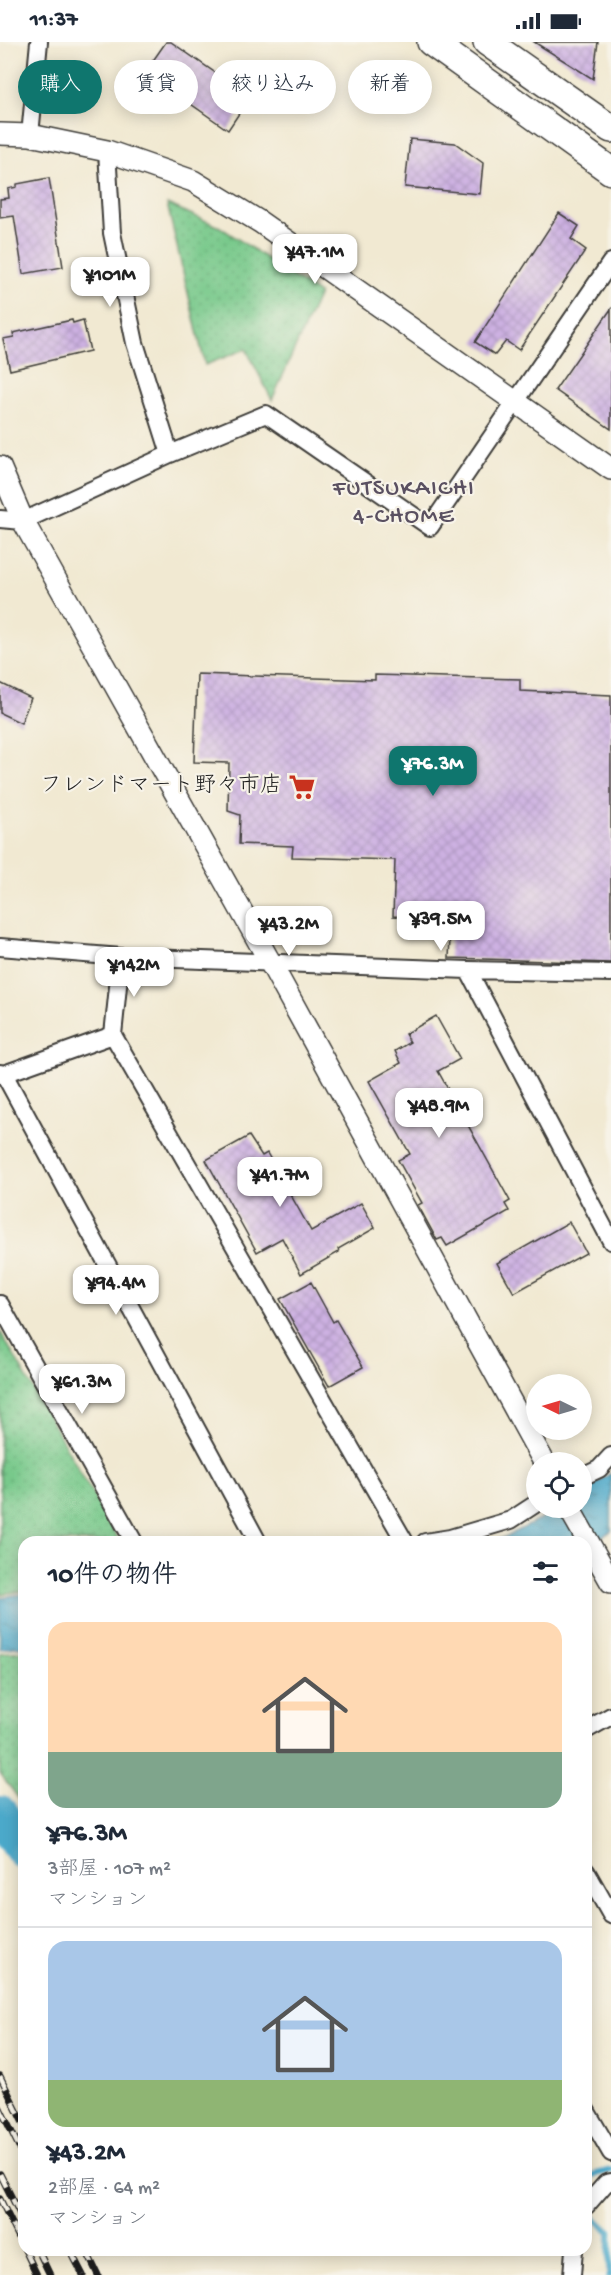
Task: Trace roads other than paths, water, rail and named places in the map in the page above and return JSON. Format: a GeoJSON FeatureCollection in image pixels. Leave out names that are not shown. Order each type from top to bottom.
{"type":"FeatureCollection","features":[{"type":"Feature","properties":{"kind":"highway"},"geometry":{"type":"LineString","coordinates":[[431,42],[611,171]]}},
{"type":"Feature","properties":{"kind":"highway"},"geometry":{"type":"LineString","coordinates":[[487,42],[611,129]]}},
{"type":"Feature","properties":{"kind":"street"},"geometry":{"type":"LineString","coordinates":[[30,135],[39,42]]}},
{"type":"Feature","properties":{"kind":"street"},"geometry":{"type":"LineString","coordinates":[[0,134],[30,135],[106,151],[193,181],[270,229],[611,469]]}},
{"type":"Feature","properties":{"kind":"street"},"geometry":{"type":"LineString","coordinates":[[106,151],[112,233],[135,343],[170,454]]}},
{"type":"Feature","properties":{"kind":"street"},"geometry":{"type":"LineString","coordinates":[[0,519],[23,520],[266,414],[430,527],[611,262]]}},
{"type":"Feature","properties":{"kind":"street"},"geometry":{"type":"LineString","coordinates":[[0,468],[23,520],[270,962],[539,1452]]}},
{"type":"Feature","properties":{"kind":"street"},"geometry":{"type":"LineString","coordinates":[[0,947],[121,957],[611,973]]}},
{"type":"Feature","properties":{"kind":"street"},"geometry":{"type":"LineString","coordinates":[[121,957],[113,1035],[402,1536]]}},
{"type":"Feature","properties":{"kind":"street"},"geometry":{"type":"LineString","coordinates":[[468,970],[611,1241]]}},
{"type":"Feature","properties":{"kind":"street"},"geometry":{"type":"LineString","coordinates":[[113,1035],[2,1074],[255,1536]]}},
{"type":"Feature","properties":{"kind":"street"},"geometry":{"type":"LineString","coordinates":[[0,1304],[131,1536]]}},
{"type":"Feature","properties":{"kind":"street"},"geometry":{"type":"LineString","coordinates":[[592,1472],[599,1469],[611,1456]]}},
{"type":"Feature","properties":{"kind":"street"},"geometry":{"type":"LineString","coordinates":[[457,1536],[512,1520],[526,1510]]}},
{"type":"Feature","properties":{"kind":"street"},"geometry":{"type":"LineString","coordinates":[[574,1518],[584,1536]]}},
{"type":"Feature","properties":{"kind":"street"},"geometry":{"type":"LineString","coordinates":[[592,1550],[611,1582]]}},
{"type":"Feature","properties":{"kind":"street"},"geometry":{"type":"LineString","coordinates":[[592,1727],[611,1716]]}},
{"type":"Feature","properties":{"kind":"street"},"geometry":{"type":"LineString","coordinates":[[592,1882],[611,1915]]}},
{"type":"Feature","properties":{"kind":"street"},"geometry":{"type":"LineString","coordinates":[[592,2120],[611,2153]]}},
{"type":"Feature","properties":{"kind":"street"},"geometry":{"type":"LineString","coordinates":[[592,2200],[608,2183]]}},
{"type":"Feature","properties":{"kind":"street"},"geometry":{"type":"LineString","coordinates":[[572,2275],[574,2256]]}},
{"type":"Feature","properties":{"kind":"water"},"geometry":{"type":"Polygon","coordinates":[[[611,1473],[611,1531],[592,1544],[592,1536],[507,1536],[543,1518],[592,1518],[592,1486],[611,1473]]]}},
{"type":"Feature","properties":{"kind":"water"},"geometry":{"type":"Polygon","coordinates":[[[18,1595],[18,1647],[0,1649],[0,1597],[18,1595]]]}},
{"type":"Feature","properties":{"kind":"waterway"},"geometry":{"type":"LineString","coordinates":[[0,1815],[18,1841]]}},
{"type":"Feature","properties":{"kind":"waterway"},"geometry":{"type":"LineString","coordinates":[[592,2175],[611,2170]]}},
{"type":"Feature","properties":{"kind":"waterway"},"geometry":{"type":"LineString","coordinates":[[592,2216],[610,2232],[609,2275]]}},
{"type":"Feature","properties":{"kind":"railway"},"geometry":{"type":"LineString","coordinates":[[0,2076],[18,2113]]}},
{"type":"Feature","properties":{"kind":"railway"},"geometry":{"type":"LineString","coordinates":[[0,2108],[18,2145]]}},
{"type":"Feature","properties":{"kind":"railway"},"geometry":{"type":"LineString","coordinates":[[0,2174],[18,2210]]}},
{"type":"Feature","properties":{"kind":"railway"},"geometry":{"type":"LineString","coordinates":[[0,2199],[18,2236]]}},
{"type":"Feature","properties":{"kind":"railway"},"geometry":{"type":"LineString","coordinates":[[28,2256],[37,2275]]}},
{"type":"Feature","properties":{"kind":"railway"},"geometry":{"type":"LineString","coordinates":[[41,2256],[50,2275]]}},
{"type":"Feature","properties":{"kind":"railway"},"geometry":{"type":"LineString","coordinates":[[73,2256],[83,2275]]}},
{"type":"Feature","properties":{"kind":"railway"},"geometry":{"type":"LineString","coordinates":[[89,2256],[98,2275]]}},
{"type":"Feature","properties":{"kind":"place","name":"フレンドマート野々市店"},"geometry":{"type":"Point","coordinates":[302,787]}},
{"type":"Feature","properties":{"kind":"district","name":"FUTSUKAICHI 4-CHOME"},"geometry":{"type":"Point","coordinates":[404,503]}}]}
